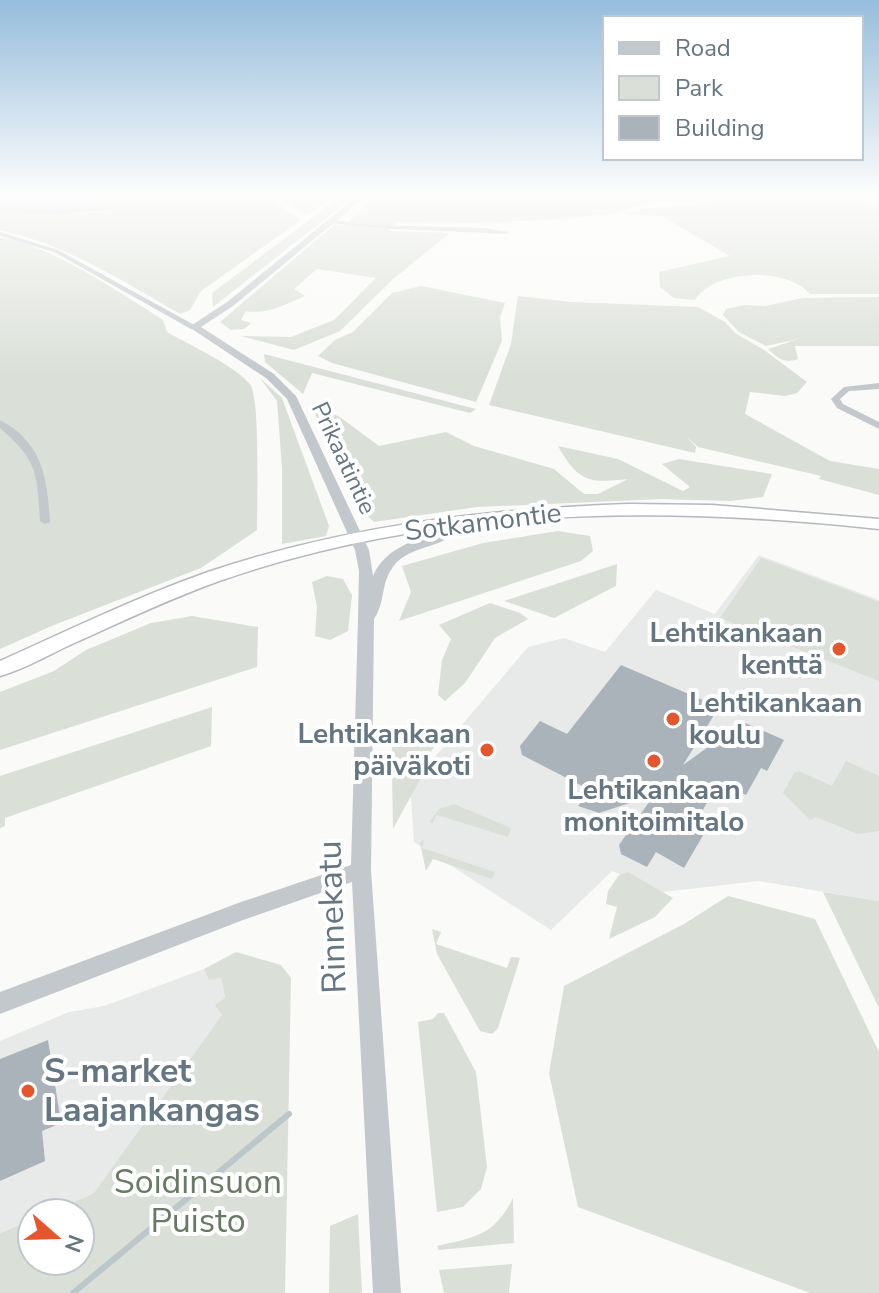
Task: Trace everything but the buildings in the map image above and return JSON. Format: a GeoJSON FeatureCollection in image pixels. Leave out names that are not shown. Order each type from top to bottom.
{"type":"FeatureCollection","features":[{"type":"Feature","properties":{"kind":"highway","name":"Sotkamontie"},"geometry":{"type":"LineString","coordinates":[[0,669],[102,625],[257,576],[359,544],[480,518],[623,509],[746,510],[879,524]]}},
{"type":"Feature","properties":{"kind":"highway","name":"Sotkamontie"},"geometry":{"type":"LineString","coordinates":[[359,544],[541,525],[664,519],[745,520],[879,534]]}},
{"type":"Feature","properties":{"kind":"street"},"geometry":{"type":"LineString","coordinates":[[62,254],[194,327],[231,304],[292,254]]}},
{"type":"Feature","properties":{"kind":"street","name":"Prikaatintie"},"geometry":{"type":"LineString","coordinates":[[194,327],[270,376],[292,398],[359,544]]}},
{"type":"Feature","properties":{"kind":"street"},"geometry":{"type":"LineString","coordinates":[[879,386],[847,389],[835,399],[840,406],[879,426]]}},
{"type":"Feature","properties":{"kind":"street"},"geometry":{"type":"LineString","coordinates":[[0,423],[36,455],[41,468],[45,521]]}},
{"type":"Feature","properties":{"kind":"street"},"geometry":{"type":"LineString","coordinates":[[366,619],[378,597],[382,569],[389,561],[446,535]]}},
{"type":"Feature","properties":{"kind":"street","name":"Rinnekatu"},"geometry":{"type":"LineString","coordinates":[[359,544],[366,571],[361,870],[387,1293]]}},
{"type":"Feature","properties":{"kind":"street"},"geometry":{"type":"LineString","coordinates":[[0,1003],[241,911],[361,870]]}},
{"type":"Feature","properties":{"kind":"shaded area","name":"Lehtikankaan koulu"},"geometry":{"type":"Polygon","coordinates":[[[759,555],[879,600],[879,901],[759,881],[663,892],[612,871],[551,930],[414,842],[410,786],[528,647],[564,638],[605,652],[656,590],[715,614],[759,555]]]}},
{"type":"Feature","properties":{"kind":"shaded area"},"geometry":{"type":"Polygon","coordinates":[[[204,969],[209,980],[221,978],[225,998],[222,1015],[94,1193],[85,1197],[16,1197],[16,1226],[0,1233],[0,1041],[69,1012],[104,1006],[204,969]]]}},
{"type":"Feature","properties":{"kind":"green space"},"geometry":{"type":"Polygon","coordinates":[[[0,254],[52,254],[163,320],[167,332],[225,364],[251,386],[257,432],[257,530],[201,568],[0,649],[0,254]]]}},
{"type":"Feature","properties":{"kind":"green space"},"geometry":{"type":"Polygon","coordinates":[[[72,254],[253,254],[201,291],[190,310],[180,314],[72,254]]]}},
{"type":"Feature","properties":{"kind":"green space"},"geometry":{"type":"Polygon","coordinates":[[[264,254],[280,254],[213,307],[212,293],[264,254]]]}},
{"type":"Feature","properties":{"kind":"green space"},"geometry":{"type":"Polygon","coordinates":[[[300,254],[424,254],[392,280],[340,331],[294,350],[241,336],[291,337],[334,320],[376,278],[317,269],[294,289],[305,296],[269,310],[246,311],[241,320],[251,323],[244,329],[231,330],[220,322],[300,254]]]}},
{"type":"Feature","properties":{"kind":"green space"},"geometry":{"type":"Polygon","coordinates":[[[727,254],[879,254],[879,294],[810,294],[785,279],[751,275],[717,282],[695,300],[674,298],[660,287],[659,272],[730,256],[727,254]]]}},
{"type":"Feature","properties":{"kind":"green space"},"geometry":{"type":"Polygon","coordinates":[[[421,286],[505,303],[500,317],[502,341],[476,402],[332,363],[318,356],[335,340],[353,332],[392,293],[421,286]]]}},
{"type":"Feature","properties":{"kind":"green space"},"geometry":{"type":"Polygon","coordinates":[[[518,296],[571,302],[698,307],[725,322],[735,333],[807,382],[797,393],[785,396],[750,392],[745,414],[830,461],[879,469],[879,495],[819,479],[821,476],[698,447],[686,436],[696,447],[695,453],[489,405],[511,344],[518,296]]]}},
{"type":"Feature","properties":{"kind":"green space"},"geometry":{"type":"Polygon","coordinates":[[[879,297],[879,346],[795,346],[798,359],[789,361],[768,349],[798,339],[766,346],[739,332],[723,315],[726,309],[744,305],[765,306],[803,298],[879,297]]]}},
{"type":"Feature","properties":{"kind":"green space"},"geometry":{"type":"Polygon","coordinates":[[[264,354],[476,409],[470,413],[312,373],[303,394],[265,362],[264,354]]]}},
{"type":"Feature","properties":{"kind":"green space"},"geometry":{"type":"Polygon","coordinates":[[[260,378],[282,398],[329,526],[326,536],[282,544],[282,468],[277,401],[260,378]]]}},
{"type":"Feature","properties":{"kind":"green space"},"geometry":{"type":"Polygon","coordinates":[[[321,408],[340,417],[379,446],[446,432],[474,446],[554,469],[584,494],[598,494],[628,479],[604,481],[586,478],[572,467],[558,446],[618,459],[683,491],[690,487],[662,464],[679,459],[772,474],[763,497],[730,501],[662,499],[477,507],[374,522],[362,511],[313,410],[321,408]]]}},
{"type":"Feature","properties":{"kind":"green space"},"geometry":{"type":"Polygon","coordinates":[[[558,531],[590,536],[593,551],[581,561],[399,621],[411,592],[402,566],[483,543],[558,531]]]}},
{"type":"Feature","properties":{"kind":"green space","name":"Lehtikankaan kenttä"},"geometry":{"type":"Polygon","coordinates":[[[761,558],[879,602],[879,681],[720,618],[761,558]]]}},
{"type":"Feature","properties":{"kind":"green space"},"geometry":{"type":"Polygon","coordinates":[[[617,564],[616,586],[554,618],[504,601],[617,564]]]}},
{"type":"Feature","properties":{"kind":"green space"},"geometry":{"type":"Polygon","coordinates":[[[327,576],[343,579],[352,595],[348,631],[330,640],[315,636],[317,607],[312,582],[327,576]]]}},
{"type":"Feature","properties":{"kind":"green space"},"geometry":{"type":"Polygon","coordinates":[[[490,603],[520,613],[528,619],[495,638],[465,683],[445,701],[438,695],[442,660],[451,639],[439,625],[490,603]]]}},
{"type":"Feature","properties":{"kind":"green space"},"geometry":{"type":"Polygon","coordinates":[[[192,616],[258,627],[257,667],[0,750],[0,692],[54,671],[86,650],[151,623],[192,616]]]}},
{"type":"Feature","properties":{"kind":"green space"},"geometry":{"type":"Polygon","coordinates":[[[212,707],[211,746],[5,818],[5,826],[0,828],[0,776],[212,707]]]}},
{"type":"Feature","properties":{"kind":"green space"},"geometry":{"type":"Polygon","coordinates":[[[447,725],[421,762],[404,765],[391,763],[392,747],[417,742],[447,725]]]}},
{"type":"Feature","properties":{"kind":"green space"},"geometry":{"type":"Polygon","coordinates":[[[846,761],[879,776],[879,831],[858,834],[816,817],[810,820],[783,793],[794,773],[799,771],[832,786],[846,761]]]}},
{"type":"Feature","properties":{"kind":"green space"},"geometry":{"type":"Polygon","coordinates":[[[418,772],[422,776],[393,829],[392,774],[418,772]]]}},
{"type":"Feature","properties":{"kind":"green space"},"geometry":{"type":"Polygon","coordinates":[[[454,804],[511,828],[508,837],[437,815],[432,824],[430,821],[439,809],[454,804]]]}},
{"type":"Feature","properties":{"kind":"green space"},"geometry":{"type":"Polygon","coordinates":[[[424,839],[422,848],[495,872],[492,879],[433,859],[426,871],[420,843],[424,839]]]}},
{"type":"Feature","properties":{"kind":"green space"},"geometry":{"type":"Polygon","coordinates":[[[628,872],[673,898],[655,917],[609,939],[617,907],[606,904],[608,891],[619,875],[628,872]]]}},
{"type":"Feature","properties":{"kind":"green space"},"geometry":{"type":"Polygon","coordinates":[[[823,892],[879,901],[879,1008],[823,892]]]}},
{"type":"Feature","properties":{"kind":"green space"},"geometry":{"type":"Polygon","coordinates":[[[728,896],[815,919],[879,1052],[879,1293],[810,1293],[578,1207],[549,1073],[564,986],[684,924],[728,896]]]}},
{"type":"Feature","properties":{"kind":"green space"},"geometry":{"type":"Polygon","coordinates":[[[432,929],[441,932],[436,944],[507,968],[511,957],[520,958],[498,1028],[492,1034],[480,1031],[437,954],[432,929]]]}},
{"type":"Feature","properties":{"kind":"green space","name":"Soidinsuon Puisto"},"geometry":{"type":"Polygon","coordinates":[[[236,952],[281,965],[291,978],[285,1293],[0,1293],[0,1233],[16,1226],[16,1277],[96,1277],[96,1197],[85,1197],[94,1193],[222,1015],[215,1005],[225,998],[221,978],[209,980],[204,969],[236,952]]]}},
{"type":"Feature","properties":{"kind":"green space"},"geometry":{"type":"Polygon","coordinates":[[[438,1013],[444,1013],[476,1072],[487,1167],[481,1189],[463,1207],[437,1212],[418,1022],[433,1019],[438,1013]]]}},
{"type":"Feature","properties":{"kind":"green space"},"geometry":{"type":"Polygon","coordinates":[[[513,1198],[514,1243],[439,1250],[437,1246],[473,1237],[491,1228],[513,1198]]]}},
{"type":"Feature","properties":{"kind":"green space"},"geometry":{"type":"Polygon","coordinates":[[[358,1214],[362,1293],[329,1293],[330,1226],[358,1214]]]}},
{"type":"Feature","properties":{"kind":"green space"},"geometry":{"type":"Polygon","coordinates":[[[512,1264],[509,1293],[444,1293],[439,1270],[512,1264]]]}},
{"type":"Feature","properties":{"kind":"waterway"},"geometry":{"type":"LineString","coordinates":[[73,1293],[289,1114]]}},
{"type":"Feature","properties":{"kind":"place","name":"Lehtikankaan kenttä"},"geometry":{"type":"Point","coordinates":[839,649]}},
{"type":"Feature","properties":{"kind":"place","name":"Lehtikankaan koulu"},"geometry":{"type":"Point","coordinates":[673,719]}},
{"type":"Feature","properties":{"kind":"place","name":"Lehtikankaan päiväkoti"},"geometry":{"type":"Point","coordinates":[487,750]}},
{"type":"Feature","properties":{"kind":"place","name":"Lehtikankaan monitoimitalo"},"geometry":{"type":"Point","coordinates":[654,761]}},
{"type":"Feature","properties":{"kind":"place","name":"S-market Laajankangas"},"geometry":{"type":"Point","coordinates":[28,1091]}}]}
